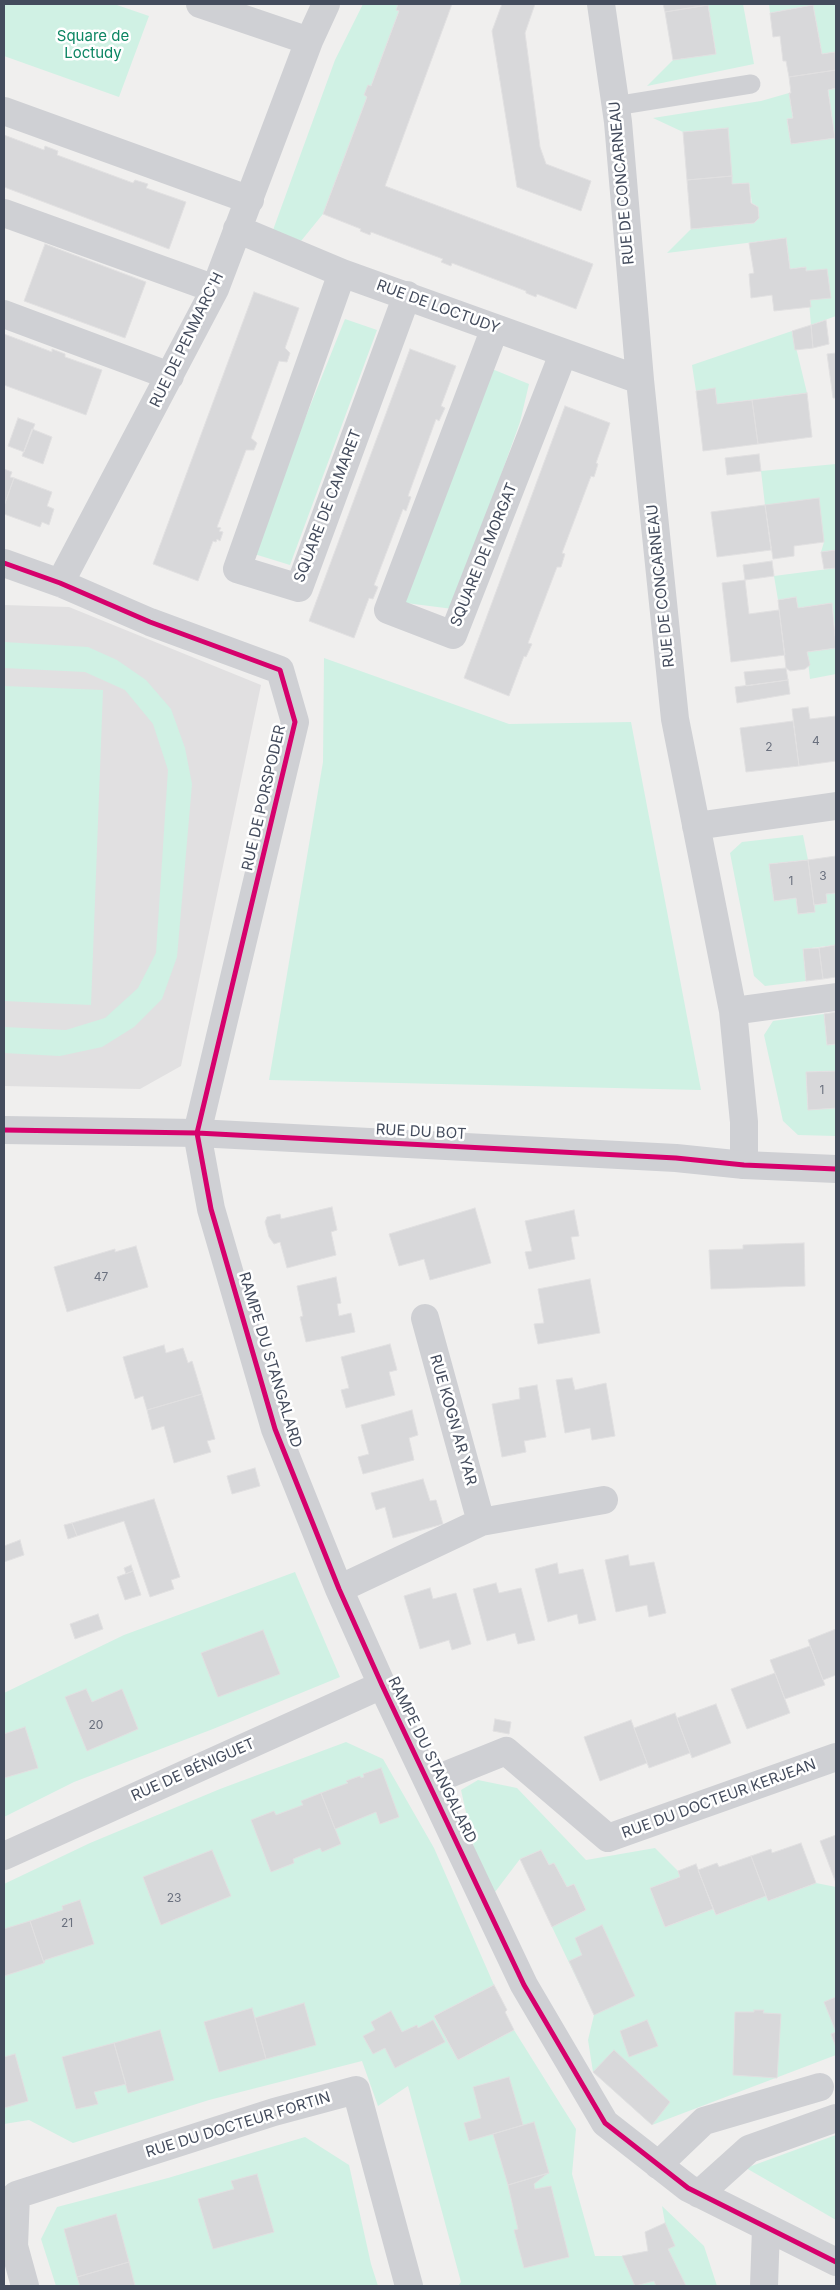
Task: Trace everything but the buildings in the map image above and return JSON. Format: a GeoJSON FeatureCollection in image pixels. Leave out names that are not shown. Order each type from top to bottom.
{"type":"FeatureCollection","features":[{"type":"Feature","properties":{"kind":"street"},"geometry":{"type":"LineString","coordinates":[[200,4],[309,42]]}},
{"type":"Feature","properties":{"kind":"street","name":"RUE DE PENMARC'H"},"geometry":{"type":"LineString","coordinates":[[60,583],[214,290],[309,42],[326,4]]}},
{"type":"Feature","properties":{"kind":"street","name":"RUE DE CONCARNEAU"},"geometry":{"type":"LineString","coordinates":[[601,4],[615,106],[640,380],[675,719],[733,1011],[744,1122],[744,1165]]}},
{"type":"Feature","properties":{"kind":"street"},"geometry":{"type":"LineString","coordinates":[[4,111],[250,200]]}},
{"type":"Feature","properties":{"kind":"street"},"geometry":{"type":"LineString","coordinates":[[4,213],[214,290]]}},
{"type":"Feature","properties":{"kind":"street","name":"RUE DE LOCTUDY"},"geometry":{"type":"LineString","coordinates":[[237,229],[342,273],[408,295],[563,354],[640,380]]}},
{"type":"Feature","properties":{"kind":"street","name":"SQUARE DE CAMARET"},"geometry":{"type":"LineString","coordinates":[[342,273],[237,569],[298,588],[408,295]]}},
{"type":"Feature","properties":{"kind":"street"},"geometry":{"type":"LineString","coordinates":[[4,314],[170,376]]}},
{"type":"Feature","properties":{"kind":"street","name":"SQUARE DE MORGAT"},"geometry":{"type":"LineString","coordinates":[[494,328],[388,610],[452,635],[563,354]]}},
{"type":"Feature","properties":{"kind":"street","name":"RUE DE PORSPODER"},"geometry":{"type":"LineString","coordinates":[[4,563],[60,583],[150,622],[280,670],[295,722],[197,1133]]}},
{"type":"Feature","properties":{"kind":"street"},"geometry":{"type":"LineString","coordinates":[[696,826],[836,806]]}},
{"type":"Feature","properties":{"kind":"street"},"geometry":{"type":"LineString","coordinates":[[733,1011],[836,997]]}},
{"type":"Feature","properties":{"kind":"street","name":"RUE DU BOT"},"geometry":{"type":"LineString","coordinates":[[4,1130],[197,1133],[676,1158],[744,1165],[836,1169]]}},
{"type":"Feature","properties":{"kind":"street","name":"RAMPE DU STANGALARD"},"geometry":{"type":"LineString","coordinates":[[197,1133],[211,1209],[275,1429],[339,1589],[382,1685],[524,1984],[605,2124],[688,2188],[836,2262]]}},
{"type":"Feature","properties":{"kind":"street","name":"RUE KOGN AR YAR"},"geometry":{"type":"LineString","coordinates":[[425,1318],[481,1522]]}},
{"type":"Feature","properties":{"kind":"street"},"geometry":{"type":"LineString","coordinates":[[339,1589],[481,1522],[604,1500]]}},
{"type":"Feature","properties":{"kind":"street","name":"RUE DE BÉNIGUET"},"geometry":{"type":"LineString","coordinates":[[4,1856],[382,1685]]}},
{"type":"Feature","properties":{"kind":"street","name":"RUE DU DOCTEUR KERJEAN"},"geometry":{"type":"LineString","coordinates":[[429,1782],[506,1751],[608,1838],[836,1757]]}},
{"type":"Feature","properties":{"kind":"street"},"geometry":{"type":"LineString","coordinates":[[658,2165],[704,2121],[820,2087]]}},
{"type":"Feature","properties":{"kind":"street","name":"RUE DU DOCTEUR FORTIN"},"geometry":{"type":"LineString","coordinates":[[25,2286],[14,2246],[16,2195],[274,2112],[356,2090],[409,2286]]}},
{"type":"Feature","properties":{"kind":"street"},"geometry":{"type":"LineString","coordinates":[[699,2194],[749,2150],[836,2118]]}},
{"type":"Feature","properties":{"kind":"street"},"geometry":{"type":"LineString","coordinates":[[764,2286],[766,2228]]}},
{"type":"Feature","properties":{"kind":"lane"},"geometry":{"type":"LineString","coordinates":[[615,106],[751,84]]}},
{"type":"Feature","properties":{"kind":"shaded area"},"geometry":{"type":"Polygon","coordinates":[[[4,605],[69,607],[261,685],[181,1066],[140,1089],[4,1086],[4,605]]]}},
{"type":"Feature","properties":{"kind":"green space","name":"Square de Loctudy"},"geometry":{"type":"Polygon","coordinates":[[[4,4],[114,4],[149,16],[119,97],[4,56],[4,4]]]}},
{"type":"Feature","properties":{"kind":"green space"},"geometry":{"type":"Polygon","coordinates":[[[363,4],[398,4],[396,9],[399,11],[371,86],[364,95],[367,97],[323,214],[301,241],[273,230],[335,60],[363,4]]]}},
{"type":"Feature","properties":{"kind":"green space"},"geometry":{"type":"Polygon","coordinates":[[[743,4],[754,64],[647,86],[673,60],[716,53],[708,5],[743,4]]]}},
{"type":"Feature","properties":{"kind":"green space"},"geometry":{"type":"Polygon","coordinates":[[[769,4],[836,4],[836,56],[835,52],[822,54],[813,5],[770,13],[769,4]]]}},
{"type":"Feature","properties":{"kind":"green space"},"geometry":{"type":"Polygon","coordinates":[[[836,88],[836,316],[811,325],[806,267],[790,269],[786,238],[667,253],[691,229],[754,223],[759,218],[758,207],[752,203],[749,183],[732,184],[727,128],[683,132],[653,118],[761,101],[789,93],[793,118],[787,119],[791,144],[835,138],[828,90],[836,88]]]}},
{"type":"Feature","properties":{"kind":"green space"},"geometry":{"type":"Polygon","coordinates":[[[345,319],[377,330],[290,565],[251,553],[345,319]]]}},
{"type":"Feature","properties":{"kind":"green space"},"geometry":{"type":"Polygon","coordinates":[[[792,331],[807,393],[717,404],[715,389],[696,391],[692,365],[792,331]]]}},
{"type":"Feature","properties":{"kind":"green space"},"geometry":{"type":"Polygon","coordinates":[[[492,369],[529,384],[520,422],[453,609],[398,602],[492,369]]]}},
{"type":"Feature","properties":{"kind":"green space"},"geometry":{"type":"Polygon","coordinates":[[[836,464],[836,550],[821,552],[824,542],[765,505],[761,471],[836,464]]]}},
{"type":"Feature","properties":{"kind":"green space"},"geometry":{"type":"Polygon","coordinates":[[[836,568],[836,635],[832,603],[798,608],[796,597],[778,600],[774,576],[836,568]]]}},
{"type":"Feature","properties":{"kind":"green space"},"geometry":{"type":"Polygon","coordinates":[[[4,642],[88,647],[117,660],[146,680],[171,709],[185,748],[192,784],[177,957],[162,999],[134,1027],[102,1047],[60,1056],[4,1053],[4,1027],[66,1030],[105,1018],[138,988],[156,953],[168,770],[153,724],[125,690],[85,672],[4,668],[4,642]]]}},
{"type":"Feature","properties":{"kind":"green space"},"geometry":{"type":"Polygon","coordinates":[[[836,648],[836,674],[810,679],[807,652],[836,648]]]}},
{"type":"Feature","properties":{"kind":"green space"},"geometry":{"type":"Polygon","coordinates":[[[324,658],[509,724],[631,722],[701,1090],[269,1080],[323,762],[324,658]]]}},
{"type":"Feature","properties":{"kind":"green space"},"geometry":{"type":"Polygon","coordinates":[[[4,686],[103,690],[91,1005],[4,1001],[4,686]]]}},
{"type":"Feature","properties":{"kind":"green space"},"geometry":{"type":"Polygon","coordinates":[[[803,835],[808,860],[769,864],[774,901],[796,898],[798,914],[814,912],[814,905],[827,903],[826,894],[836,893],[836,955],[835,945],[803,949],[806,981],[765,986],[754,976],[730,853],[742,842],[803,835]]]}},
{"type":"Feature","properties":{"kind":"green space"},"geometry":{"type":"Polygon","coordinates":[[[824,1014],[827,1045],[836,1044],[836,1071],[806,1072],[808,1110],[836,1108],[836,1136],[798,1135],[783,1121],[764,1035],[773,1021],[824,1014]]]}},
{"type":"Feature","properties":{"kind":"green space"},"geometry":{"type":"Polygon","coordinates":[[[295,1572],[340,1677],[213,1729],[74,1782],[4,1817],[4,1693],[124,1635],[295,1572]]]}},
{"type":"Feature","properties":{"kind":"green space"},"geometry":{"type":"Polygon","coordinates":[[[346,1742],[383,1759],[434,1848],[494,1985],[434,2016],[458,2060],[514,2030],[576,2129],[572,2174],[595,2256],[622,2256],[648,2251],[645,2232],[665,2223],[662,2206],[704,2246],[717,2286],[458,2286],[461,2282],[408,2086],[378,2106],[362,2061],[209,2100],[73,2143],[29,2120],[4,2124],[4,1884],[90,1843],[220,1789],[346,1742]]]}},
{"type":"Feature","properties":{"kind":"green space"},"geometry":{"type":"Polygon","coordinates":[[[478,1780],[517,1788],[586,1860],[655,1848],[678,1871],[680,1877],[650,1888],[665,1927],[713,1909],[716,1915],[766,1896],[768,1901],[816,1883],[836,1887],[836,2055],[652,2125],[593,2072],[588,2040],[594,2015],[552,1927],[586,1910],[574,1884],[567,1887],[554,1863],[549,1865],[541,1850],[520,1859],[495,1892],[474,1848],[461,1790],[478,1780]]]}},
{"type":"Feature","properties":{"kind":"green space"},"geometry":{"type":"Polygon","coordinates":[[[836,2135],[836,2220],[746,2168],[836,2135]]]}},
{"type":"Feature","properties":{"kind":"green space"},"geometry":{"type":"Polygon","coordinates":[[[305,2137],[349,2165],[371,2264],[378,2286],[56,2286],[41,2239],[57,2207],[168,2178],[305,2137]]]}},
{"type":"Feature","properties":{"kind":"cycle path"},"geometry":{"type":"LineString","coordinates":[[4,563],[60,583],[150,622],[280,670],[295,722],[197,1133],[211,1209],[275,1429],[339,1589],[382,1685],[524,1985],[605,2123],[688,2188],[836,2262]]}},
{"type":"Feature","properties":{"kind":"cycle path"},"geometry":{"type":"LineString","coordinates":[[4,1130],[197,1133],[676,1158],[744,1165],[836,1169]]}}]}
